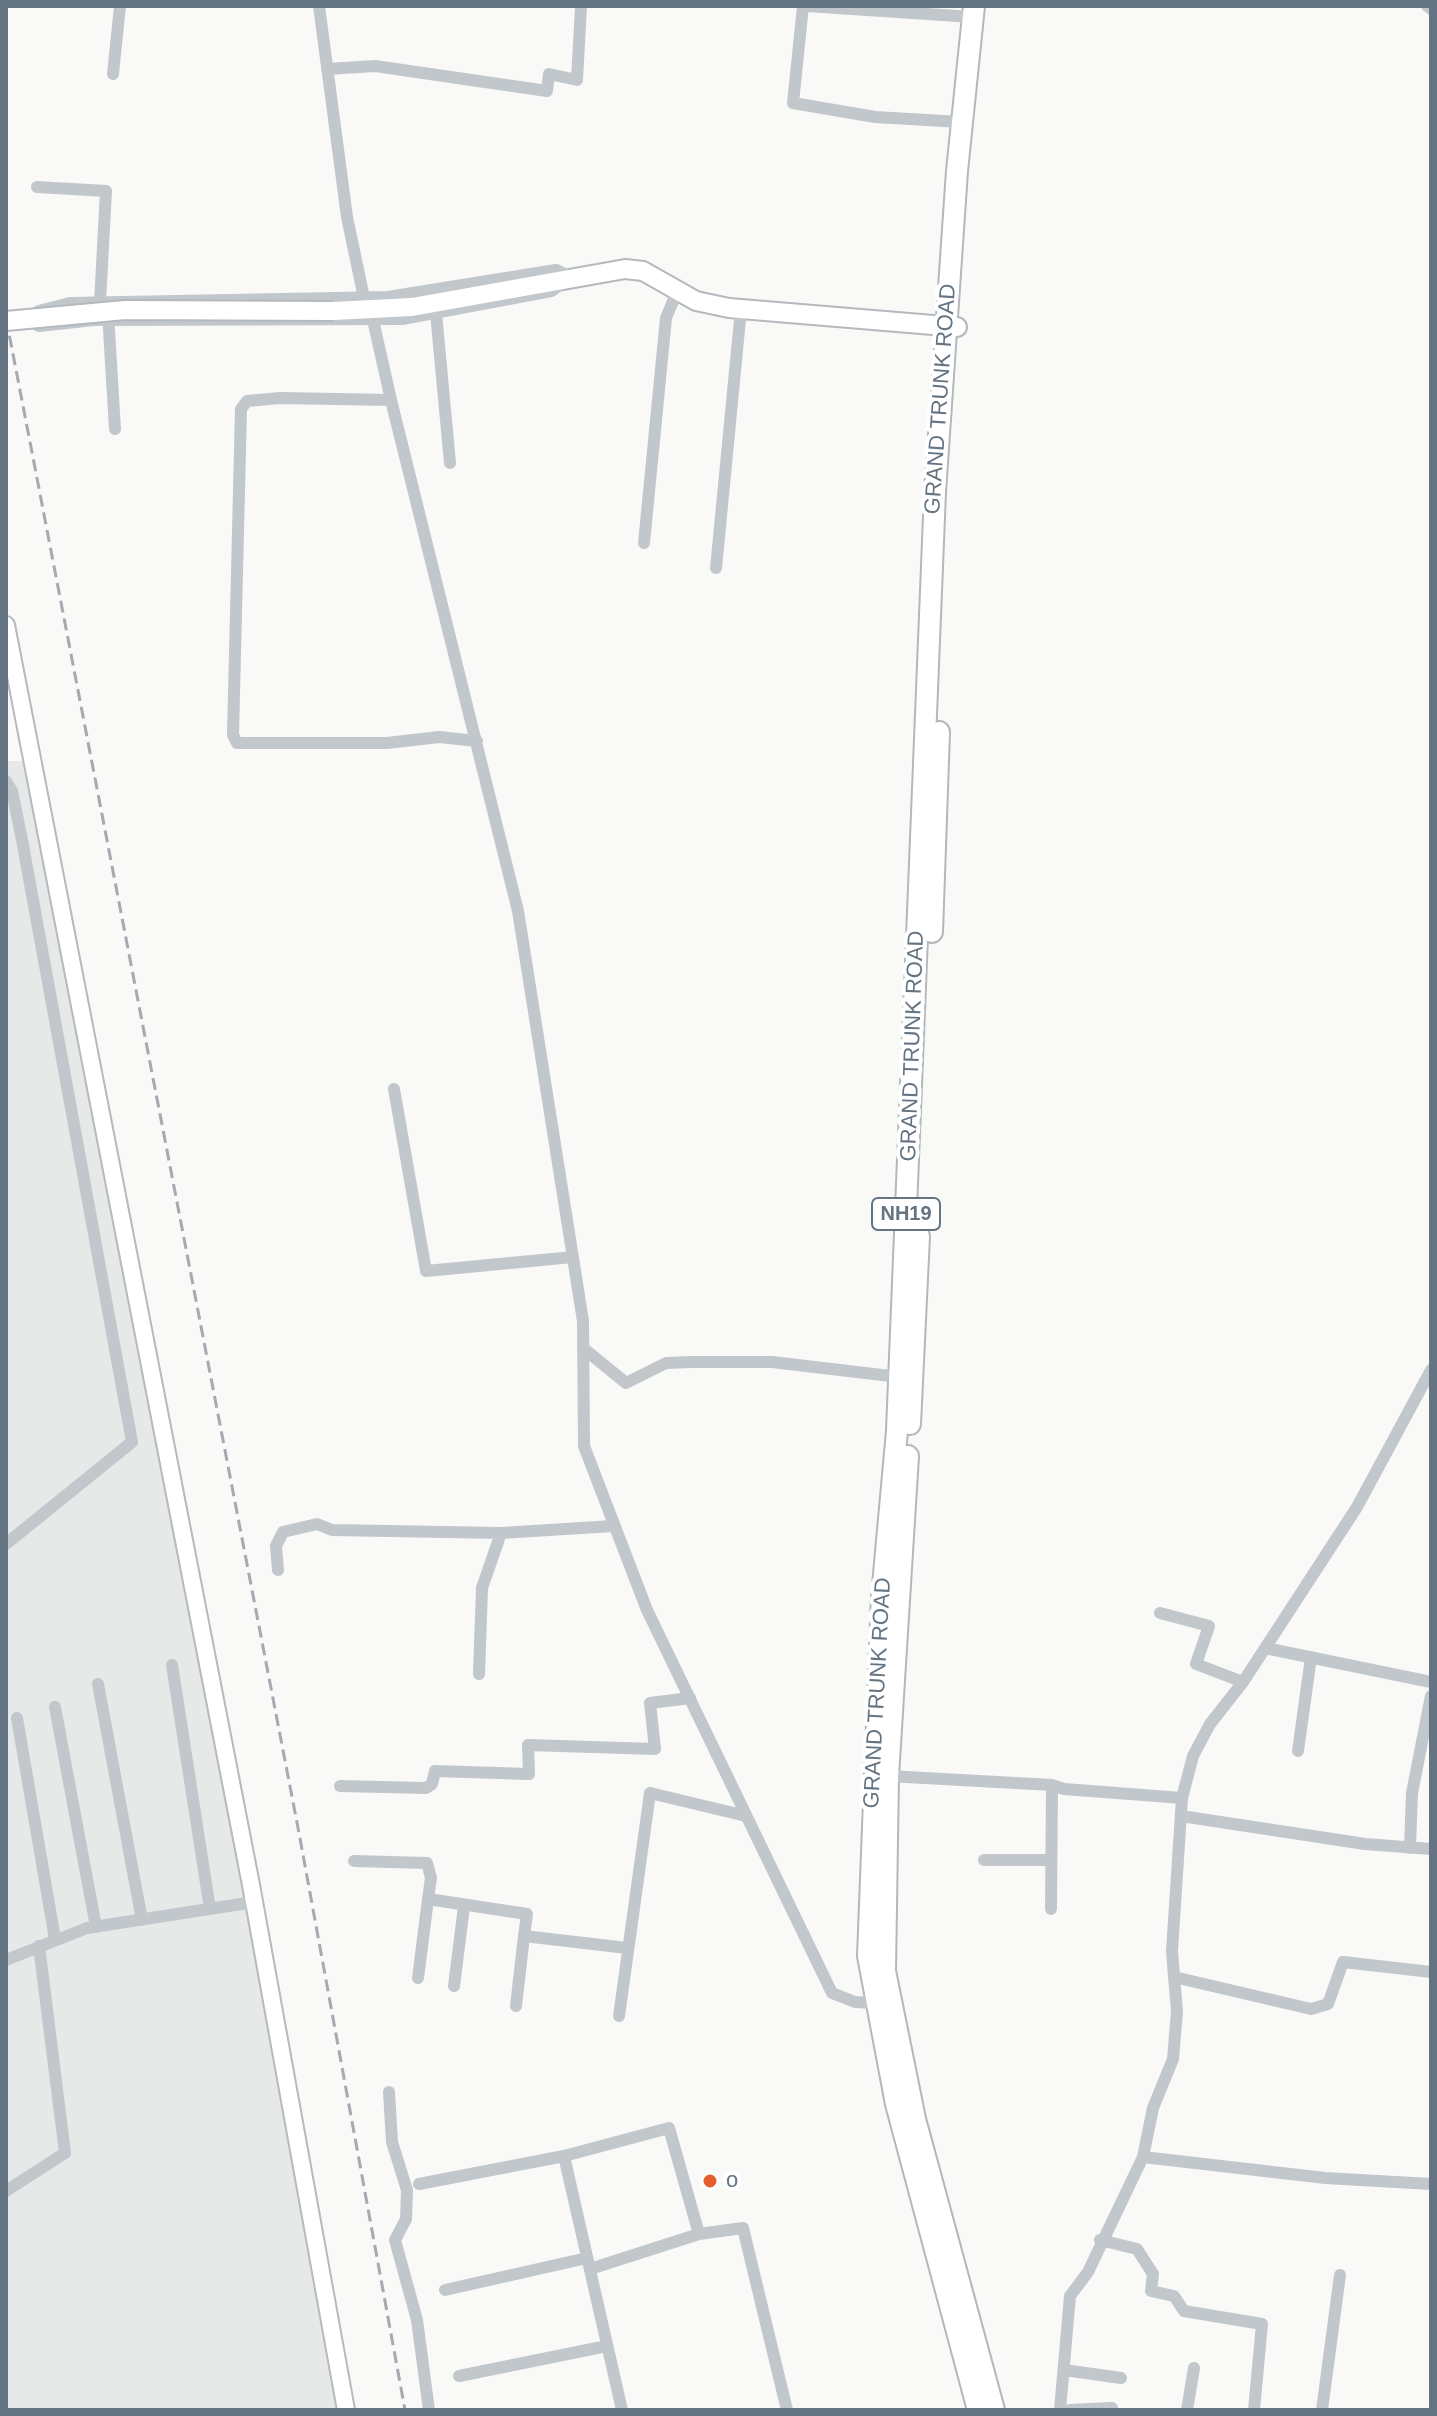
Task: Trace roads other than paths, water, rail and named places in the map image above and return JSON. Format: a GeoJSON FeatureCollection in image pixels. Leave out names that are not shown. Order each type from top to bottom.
{"type":"FeatureCollection","features":[{"type":"Feature","properties":{"kind":"highway","name":"GRAND TRUNK ROAD"},"geometry":{"type":"LineString","coordinates":[[976,10],[961,122],[951,326],[913,1388],[888,1776],[885,1971],[915,2119],[994,2410]]}},
{"type":"Feature","properties":{"kind":"highway","name":"GRAND TRUNK ROAD"},"geometry":{"type":"LineString","coordinates":[[976,10],[969,124],[935,492],[899,1377],[882,1596],[868,1956],[896,2104],[978,2410]]}},
{"type":"Feature","properties":{"kind":"main road"},"geometry":{"type":"LineString","coordinates":[[6,321],[112,310],[333,311],[412,307],[625,269],[643,271],[696,301],[741,309],[951,326]]}},
{"type":"Feature","properties":{"kind":"main road"},"geometry":{"type":"LineString","coordinates":[[6,625],[254,1902],[346,2410]]}},
{"type":"Feature","properties":{"kind":"street"},"geometry":{"type":"LineString","coordinates":[[113,74],[120,6]]}},
{"type":"Feature","properties":{"kind":"street"},"geometry":{"type":"LineString","coordinates":[[319,6],[347,217],[364,298]]}},
{"type":"Feature","properties":{"kind":"street"},"geometry":{"type":"LineString","coordinates":[[327,69],[375,66],[547,91],[549,74],[577,80],[581,6]]}},
{"type":"Feature","properties":{"kind":"street"},"geometry":{"type":"LineString","coordinates":[[961,122],[875,117],[793,103],[805,6],[976,10]]}},
{"type":"Feature","properties":{"kind":"street"},"geometry":{"type":"LineString","coordinates":[[37,187],[106,191],[104,302],[109,319],[115,429]]}},
{"type":"Feature","properties":{"kind":"street"},"geometry":{"type":"LineString","coordinates":[[556,271],[569,277],[551,290],[436,313],[373,320],[109,319],[37,323],[36,315],[44,310],[104,302],[364,298],[437,292],[544,272],[556,271]]}},
{"type":"Feature","properties":{"kind":"street"},"geometry":{"type":"LineString","coordinates":[[644,543],[666,318],[678,289]]}},
{"type":"Feature","properties":{"kind":"street"},"geometry":{"type":"LineString","coordinates":[[716,568],[741,309]]}},
{"type":"Feature","properties":{"kind":"street"},"geometry":{"type":"LineString","coordinates":[[436,313],[450,463]]}},
{"type":"Feature","properties":{"kind":"street"},"geometry":{"type":"LineString","coordinates":[[373,320],[518,911],[583,1321],[584,1446],[647,1610],[832,1993],[855,2002],[875,2003]]}},
{"type":"Feature","properties":{"kind":"street"},"geometry":{"type":"LineString","coordinates":[[391,400],[280,398],[247,401],[241,409],[233,735],[237,743],[417,742],[439,737],[477,741]]}},
{"type":"Feature","properties":{"kind":"street"},"geometry":{"type":"LineString","coordinates":[[6,781],[12,791],[22,840],[132,1442],[6,1544]]}},
{"type":"Feature","properties":{"kind":"street"},"geometry":{"type":"LineString","coordinates":[[394,1089],[426,1271],[573,1257]]}},
{"type":"Feature","properties":{"kind":"street"},"geometry":{"type":"LineString","coordinates":[[583,1348],[626,1383],[666,1363],[691,1362],[772,1362],[899,1377]]}},
{"type":"Feature","properties":{"kind":"street"},"geometry":{"type":"LineString","coordinates":[[1060,2410],[1070,2296],[1088,2272],[1100,2240],[1143,2157],[1153,2108],[1173,2059],[1177,2011],[1172,1951],[1182,1798],[1193,1756],[1210,1724],[1243,1682],[1357,1507],[1431,1370]]}},
{"type":"Feature","properties":{"kind":"street"},"geometry":{"type":"LineString","coordinates":[[278,1570],[276,1546],[283,1532],[317,1524],[332,1530],[501,1533],[613,1526]]}},
{"type":"Feature","properties":{"kind":"street"},"geometry":{"type":"LineString","coordinates":[[479,1674],[482,1588],[501,1533]]}},
{"type":"Feature","properties":{"kind":"street"},"geometry":{"type":"LineString","coordinates":[[1160,1613],[1209,1626],[1196,1664],[1243,1682]]}},
{"type":"Feature","properties":{"kind":"street"},"geometry":{"type":"LineString","coordinates":[[1265,1648],[1431,1682]]}},
{"type":"Feature","properties":{"kind":"street"},"geometry":{"type":"LineString","coordinates":[[1298,1751],[1311,1657]]}},
{"type":"Feature","properties":{"kind":"street"},"geometry":{"type":"LineString","coordinates":[[172,1665],[210,1909]]}},
{"type":"Feature","properties":{"kind":"street"},"geometry":{"type":"LineString","coordinates":[[98,1684],[142,1920]]}},
{"type":"Feature","properties":{"kind":"street"},"geometry":{"type":"LineString","coordinates":[[1410,1848],[1412,1793],[1431,1696]]}},
{"type":"Feature","properties":{"kind":"street"},"geometry":{"type":"LineString","coordinates":[[340,1786],[426,1788],[432,1784],[435,1771],[529,1774],[528,1745],[655,1749],[650,1703],[690,1698]]}},
{"type":"Feature","properties":{"kind":"street"},"geometry":{"type":"LineString","coordinates":[[55,1707],[96,1927]]}},
{"type":"Feature","properties":{"kind":"street"},"geometry":{"type":"LineString","coordinates":[[17,1718],[55,1939]]}},
{"type":"Feature","properties":{"kind":"street"},"geometry":{"type":"LineString","coordinates":[[888,1776],[1052,1785],[1064,1789],[1182,1798]]}},
{"type":"Feature","properties":{"kind":"street"},"geometry":{"type":"LineString","coordinates":[[1051,1909],[1052,1785]]}},
{"type":"Feature","properties":{"kind":"street"},"geometry":{"type":"LineString","coordinates":[[619,2016],[650,1793],[746,1816]]}},
{"type":"Feature","properties":{"kind":"street"},"geometry":{"type":"LineString","coordinates":[[1181,1816],[1431,1849]]}},
{"type":"Feature","properties":{"kind":"street"},"geometry":{"type":"LineString","coordinates":[[984,1860],[1050,1860]]}},
{"type":"Feature","properties":{"kind":"street"},"geometry":{"type":"LineString","coordinates":[[354,1861],[427,1863],[431,1878],[418,1978]]}},
{"type":"Feature","properties":{"kind":"street"},"geometry":{"type":"LineString","coordinates":[[428,1899],[527,1914],[516,2006]]}},
{"type":"Feature","properties":{"kind":"street"},"geometry":{"type":"LineString","coordinates":[[6,1960],[55,1939],[96,1927],[254,1902]]}},
{"type":"Feature","properties":{"kind":"street"},"geometry":{"type":"LineString","coordinates":[[454,1986],[464,1906]]}},
{"type":"Feature","properties":{"kind":"street"},"geometry":{"type":"LineString","coordinates":[[524,1936],[627,1948]]}},
{"type":"Feature","properties":{"kind":"street"},"geometry":{"type":"LineString","coordinates":[[6,2191],[65,2153],[39,1946]]}},
{"type":"Feature","properties":{"kind":"street"},"geometry":{"type":"LineString","coordinates":[[1174,1977],[1311,2009],[1328,2004],[1343,1962],[1431,1972]]}},
{"type":"Feature","properties":{"kind":"street"},"geometry":{"type":"LineString","coordinates":[[389,2092],[392,2142],[407,2190],[406,2219],[395,2240],[417,2320],[429,2410]]}},
{"type":"Feature","properties":{"kind":"street"},"geometry":{"type":"LineString","coordinates":[[419,2184],[564,2156],[669,2128],[699,2234]]}},
{"type":"Feature","properties":{"kind":"street"},"geometry":{"type":"LineString","coordinates":[[564,2156],[622,2410]]}},
{"type":"Feature","properties":{"kind":"street"},"geometry":{"type":"LineString","coordinates":[[1143,2157],[1325,2178],[1431,2184]]}},
{"type":"Feature","properties":{"kind":"street"},"geometry":{"type":"LineString","coordinates":[[445,2290],[588,2263],[699,2234],[743,2228],[787,2410]]}},
{"type":"Feature","properties":{"kind":"street"},"geometry":{"type":"LineString","coordinates":[[1100,2240],[1137,2249],[1153,2274],[1151,2291],[1174,2296],[1184,2311],[1262,2324],[1254,2410]]}},
{"type":"Feature","properties":{"kind":"street"},"geometry":{"type":"LineString","coordinates":[[1322,2410],[1340,2275]]}},
{"type":"Feature","properties":{"kind":"street"},"geometry":{"type":"LineString","coordinates":[[459,2376],[607,2346]]}},
{"type":"Feature","properties":{"kind":"street"},"geometry":{"type":"LineString","coordinates":[[1187,2410],[1194,2368]]}},
{"type":"Feature","properties":{"kind":"street"},"geometry":{"type":"LineString","coordinates":[[1064,2370],[1121,2378]]}},
{"type":"Feature","properties":{"kind":"street"},"geometry":{"type":"LineString","coordinates":[[1070,2410],[1112,2408]]}},
{"type":"Feature","properties":{"kind":"railway"},"geometry":{"type":"LineString","coordinates":[[6,318],[299,1833],[405,2410]]}},
{"type":"Feature","properties":{"kind":"place","name":"o"},"geometry":{"type":"Point","coordinates":[710,2181]}}]}
